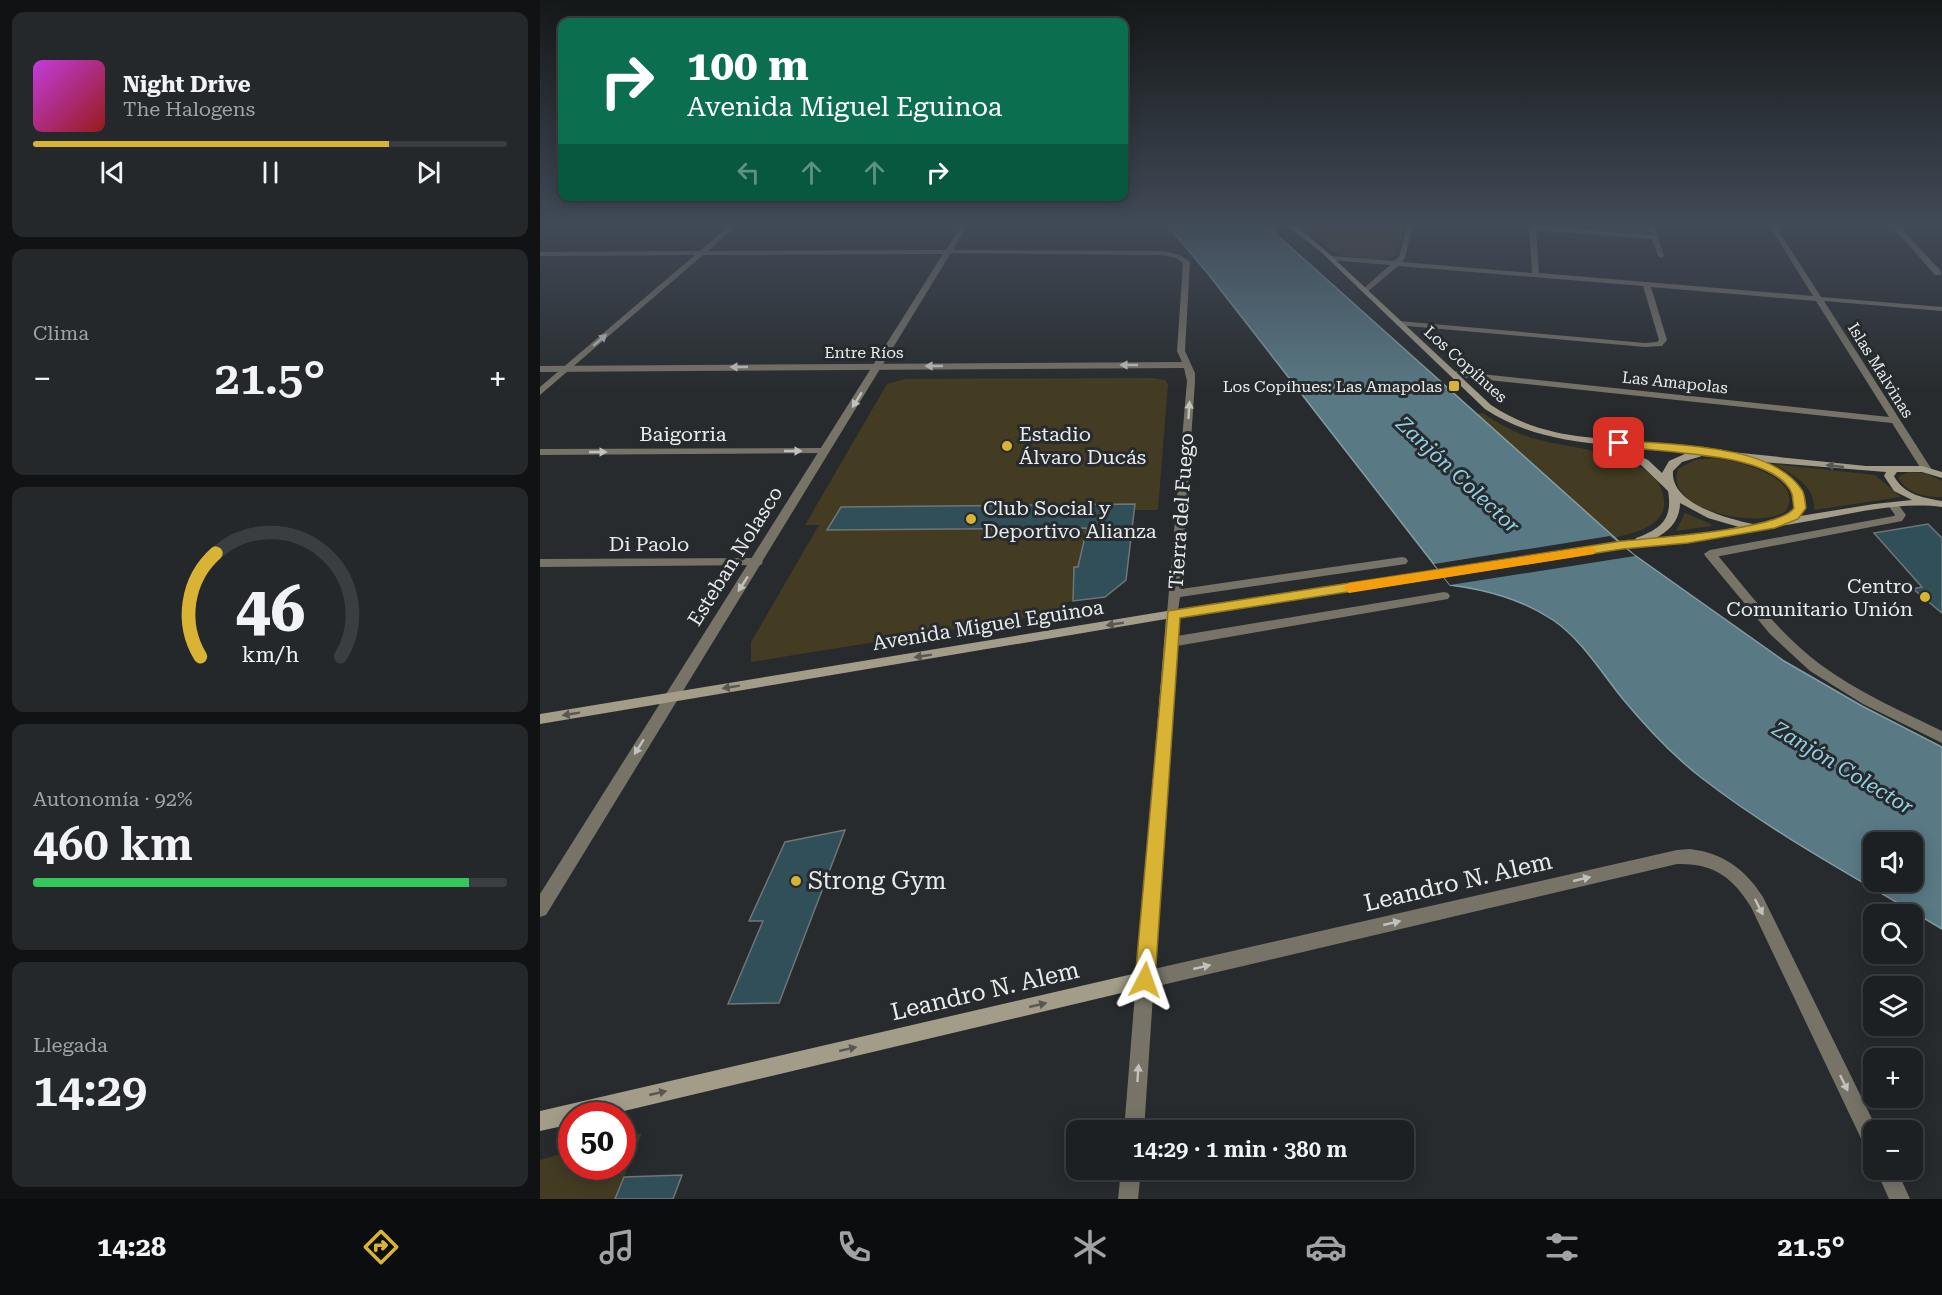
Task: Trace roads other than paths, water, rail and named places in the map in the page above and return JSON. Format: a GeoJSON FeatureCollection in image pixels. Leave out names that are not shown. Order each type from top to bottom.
{"type":"FeatureCollection","features":[{"type":"Feature","properties":{"kind":"main road","name":"Los Copíhues"},"geometry":{"type":"LineString","coordinates":[[1355,281],[1488,407],[1512,422],[1547,434],[1587,441],[1718,453]]}},
{"type":"Feature","properties":{"kind":"main road","name":"Los Copíhues"},"geometry":{"type":"LineString","coordinates":[[1587,441],[1636,457],[1658,472],[1671,487]]}},
{"type":"Feature","properties":{"kind":"main road"},"geometry":{"type":"LineString","coordinates":[[1622,545],[1653,535],[1668,526],[1674,517],[1676,507],[1668,470],[1678,460],[1690,455],[1718,453],[1867,469],[1893,470],[1910,467],[1936,472]]}},
{"type":"Feature","properties":{"kind":"main road"},"geometry":{"type":"LineString","coordinates":[[1671,487],[1688,504],[1712,516],[1740,524],[1771,525],[1789,520],[1798,513],[1801,503],[1794,487],[1768,468],[1750,460],[1718,453]]}},
{"type":"Feature","properties":{"kind":"main road"},"geometry":{"type":"LineString","coordinates":[[1893,470],[1890,473],[1890,480],[1898,489],[1930,502],[1942,504]]}},
{"type":"Feature","properties":{"kind":"main road"},"geometry":{"type":"LineString","coordinates":[[1622,545],[1688,539],[1893,505],[1930,502]]}},
{"type":"Feature","properties":{"kind":"main road","name":"Avenida Miguel Eguinoa"},"geometry":{"type":"LineString","coordinates":[[540,719],[1173,615],[1622,545]]}},
{"type":"Feature","properties":{"kind":"main road","name":"Tierra del Fuego"},"geometry":{"type":"LineString","coordinates":[[1145,980],[1173,615]]}},
{"type":"Feature","properties":{"kind":"main road","name":"Leandro N. Alem"},"geometry":{"type":"LineString","coordinates":[[540,1121],[1145,980]]}},
{"type":"Feature","properties":{"kind":"street"},"geometry":{"type":"LineString","coordinates":[[540,392],[669,281]]}},
{"type":"Feature","properties":{"kind":"street","name":"Esteban Nolasco"},"geometry":{"type":"LineString","coordinates":[[540,909],[930,281]]}},
{"type":"Feature","properties":{"kind":"street","name":"Tierra del Fuego"},"geometry":{"type":"LineString","coordinates":[[1173,615],[1191,381],[1188,365],[1181,351],[1187,281]]}},
{"type":"Feature","properties":{"kind":"street"},"geometry":{"type":"LineString","coordinates":[[1366,291],[1378,281]]}},
{"type":"Feature","properties":{"kind":"street"},"geometry":{"type":"LineString","coordinates":[[1609,281],[1942,309]]}},
{"type":"Feature","properties":{"kind":"street","name":"Islas Malvinas"},"geometry":{"type":"LineString","coordinates":[[1807,281],[1895,420],[1936,472]]}},
{"type":"Feature","properties":{"kind":"street"},"geometry":{"type":"LineString","coordinates":[[1399,323],[1659,344],[1663,340],[1646,284]]}},
{"type":"Feature","properties":{"kind":"street","name":"Entre Ríos"},"geometry":{"type":"LineString","coordinates":[[540,369],[1188,365]]}},
{"type":"Feature","properties":{"kind":"street","name":"Las Amapolas"},"geometry":{"type":"LineString","coordinates":[[1453,374],[1895,420]]}},
{"type":"Feature","properties":{"kind":"street","name":"Baigorria"},"geometry":{"type":"LineString","coordinates":[[540,452],[825,451]]}},
{"type":"Feature","properties":{"kind":"street"},"geometry":{"type":"LineString","coordinates":[[1893,505],[1901,517],[1895,520],[1710,554],[1774,631],[1801,656],[1852,691],[1942,737]]}},
{"type":"Feature","properties":{"kind":"street","name":"Di Paolo"},"geometry":{"type":"LineString","coordinates":[[540,563],[757,561]]}},
{"type":"Feature","properties":{"kind":"street"},"geometry":{"type":"LineString","coordinates":[[1175,594],[1402,561]]}},
{"type":"Feature","properties":{"kind":"street"},"geometry":{"type":"LineString","coordinates":[[1171,642],[1444,596]]}},
{"type":"Feature","properties":{"kind":"street","name":"Leandro N. Alem"},"geometry":{"type":"LineString","coordinates":[[1145,980],[1677,857],[1699,856],[1722,864],[1742,880],[1757,902],[1863,1121]]}},
{"type":"Feature","properties":{"kind":"street","name":"Tierra del Fuego"},"geometry":{"type":"LineString","coordinates":[[1135,1120],[1145,980]]}},
{"type":"Feature","properties":{"kind":"street"},"geometry":{"type":"LineString","coordinates":[[1128,1199],[1130,1180]]}},
{"type":"Feature","properties":{"kind":"street"},"geometry":{"type":"LineString","coordinates":[[1891,1180],[1900,1199]]}},
{"type":"Feature","properties":{"kind":"water","name":"Zanjón Colector"},"geometry":{"type":"Polygon","coordinates":[[[1214,281],[1328,281],[1633,554],[1784,661],[1862,706],[1942,747],[1942,929],[1923,918],[1923,904],[1900,904],[1880,892],[1923,892],[1923,832],[1863,832],[1863,882],[1760,820],[1681,761],[1622,698],[1582,646],[1553,620],[1529,606],[1503,596],[1450,585],[1214,281]]]}},
{"type":"Feature","properties":{"kind":"place","name":"Los Copíhues: Las Amapolas"},"geometry":{"type":"Point","coordinates":[1454,386]}},
{"type":"Feature","properties":{"kind":"place","name":"Estadio Álvaro Ducás"},"geometry":{"type":"Point","coordinates":[1007,446]}},
{"type":"Feature","properties":{"kind":"place","name":"Club Social y Deportivo Alianza"},"geometry":{"type":"Point","coordinates":[971,519]}},
{"type":"Feature","properties":{"kind":"place","name":"Centro Comunitario Unión"},"geometry":{"type":"Point","coordinates":[1925,597]}},
{"type":"Feature","properties":{"kind":"place","name":"Strong Gym"},"geometry":{"type":"Point","coordinates":[796,881]}}]}
